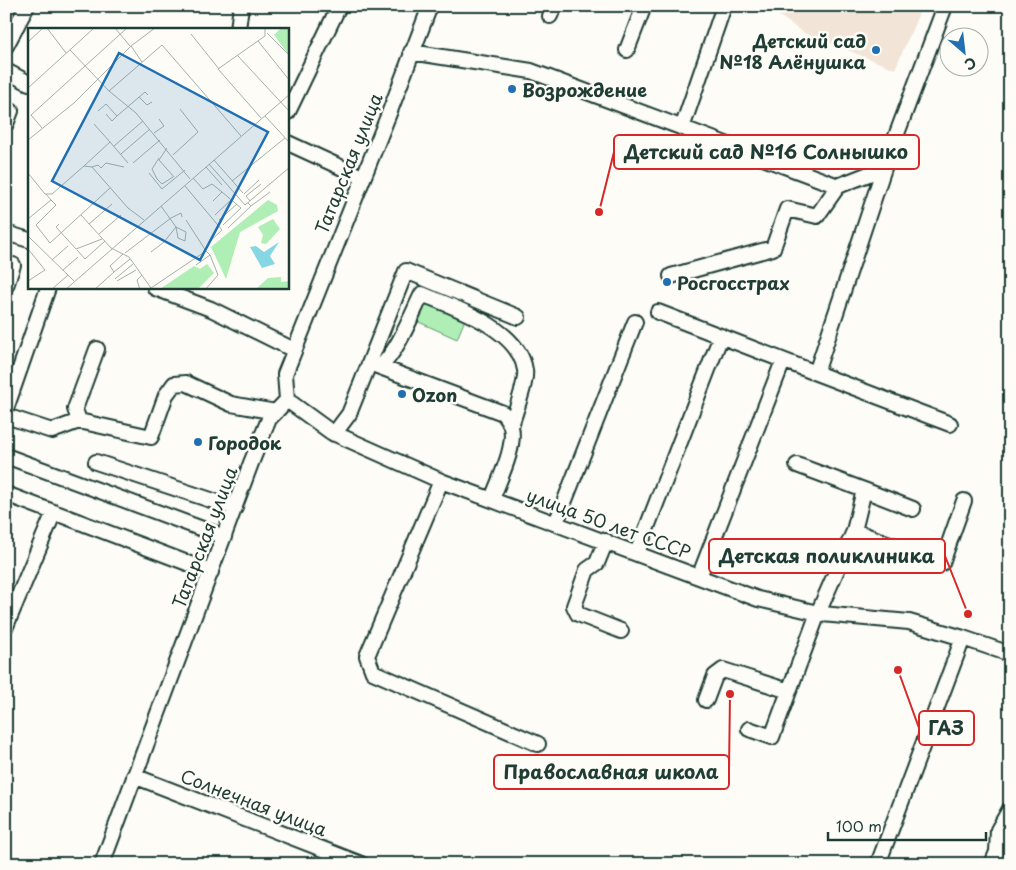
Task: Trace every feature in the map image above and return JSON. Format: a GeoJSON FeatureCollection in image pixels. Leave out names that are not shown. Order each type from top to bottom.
{"type":"FeatureCollection","features":[{"type":"Feature","properties":{"kind":"street"},"geometry":{"type":"LineString","coordinates":[[6,46],[27,6]]}},
{"type":"Feature","properties":{"kind":"street"},"geometry":{"type":"LineString","coordinates":[[238,28],[241,6]]}},
{"type":"Feature","properties":{"kind":"street"},"geometry":{"type":"LineString","coordinates":[[289,110],[339,6]]}},
{"type":"Feature","properties":{"kind":"street","name":"Татарская улица"},"geometry":{"type":"LineString","coordinates":[[102,864],[269,420],[287,400],[284,374],[390,111],[430,6]]}},
{"type":"Feature","properties":{"kind":"street"},"geometry":{"type":"LineString","coordinates":[[627,50],[644,6]]}},
{"type":"Feature","properties":{"kind":"street"},"geometry":{"type":"LineString","coordinates":[[682,128],[724,6]]}},
{"type":"Feature","properties":{"kind":"street"},"geometry":{"type":"LineString","coordinates":[[816,373],[884,168],[945,6]]}},
{"type":"Feature","properties":{"kind":"street"},"geometry":{"type":"LineString","coordinates":[[411,52],[531,71],[838,186]]}},
{"type":"Feature","properties":{"kind":"street"},"geometry":{"type":"LineString","coordinates":[[6,71],[28,82]]}},
{"type":"Feature","properties":{"kind":"street"},"geometry":{"type":"LineString","coordinates":[[289,143],[362,177]]}},
{"type":"Feature","properties":{"kind":"street"},"geometry":{"type":"LineString","coordinates":[[672,276],[773,248],[787,209],[817,216],[838,186],[884,168]]}},
{"type":"Feature","properties":{"kind":"street"},"geometry":{"type":"LineString","coordinates":[[6,233],[28,240]]}},
{"type":"Feature","properties":{"kind":"street"},"geometry":{"type":"LineString","coordinates":[[6,286],[14,265]]}},
{"type":"Feature","properties":{"kind":"street"},"geometry":{"type":"LineString","coordinates":[[334,434],[349,414],[375,365],[406,271],[518,317]]}},
{"type":"Feature","properties":{"kind":"street"},"geometry":{"type":"LineString","coordinates":[[6,409],[48,289]]}},
{"type":"Feature","properties":{"kind":"street"},"geometry":{"type":"LineString","coordinates":[[158,289],[211,310],[294,350]]}},
{"type":"Feature","properties":{"kind":"street"},"geometry":{"type":"LineString","coordinates":[[375,365],[386,362],[422,294],[459,309],[509,338],[516,347],[525,372],[511,426],[507,461],[492,499]]}},
{"type":"Feature","properties":{"kind":"street"},"geometry":{"type":"LineString","coordinates":[[658,312],[950,424]]}},
{"type":"Feature","properties":{"kind":"street"},"geometry":{"type":"LineString","coordinates":[[556,523],[635,322]]}},
{"type":"Feature","properties":{"kind":"street"},"geometry":{"type":"LineString","coordinates":[[637,553],[721,336]]}},
{"type":"Feature","properties":{"kind":"street"},"geometry":{"type":"LineString","coordinates":[[79,421],[75,410],[97,349]]}},
{"type":"Feature","properties":{"kind":"street"},"geometry":{"type":"LineString","coordinates":[[699,576],[783,360]]}},
{"type":"Feature","properties":{"kind":"street"},"geometry":{"type":"LineString","coordinates":[[375,365],[503,413],[511,426]]}},
{"type":"Feature","properties":{"kind":"street"},"geometry":{"type":"LineString","coordinates":[[6,416],[52,431],[79,421],[151,437],[166,395],[174,384],[186,384],[231,404],[276,412]]}},
{"type":"Feature","properties":{"kind":"street","name":"улица 50 лет СССР"},"geometry":{"type":"LineString","coordinates":[[287,400],[334,434],[441,480],[758,599],[818,613],[909,622],[1010,654]]}},
{"type":"Feature","properties":{"kind":"street"},"geometry":{"type":"LineString","coordinates":[[6,456],[224,537]]}},
{"type":"Feature","properties":{"kind":"street"},"geometry":{"type":"LineString","coordinates":[[96,462],[235,508]]}},
{"type":"Feature","properties":{"kind":"street"},"geometry":{"type":"LineString","coordinates":[[796,465],[913,509]]}},
{"type":"Feature","properties":{"kind":"street"},"geometry":{"type":"LineString","coordinates":[[441,480],[367,656],[373,672],[538,744]]}},
{"type":"Feature","properties":{"kind":"street"},"geometry":{"type":"LineString","coordinates":[[748,729],[772,736],[818,613],[854,531],[864,490]]}},
{"type":"Feature","properties":{"kind":"street"},"geometry":{"type":"LineString","coordinates":[[6,494],[211,572]]}},
{"type":"Feature","properties":{"kind":"street"},"geometry":{"type":"LineString","coordinates":[[854,531],[942,563],[964,501]]}},
{"type":"Feature","properties":{"kind":"street"},"geometry":{"type":"LineString","coordinates":[[6,626],[54,512]]}},
{"type":"Feature","properties":{"kind":"street"},"geometry":{"type":"LineString","coordinates":[[606,541],[597,563],[586,570],[574,606],[575,611],[621,631]]}},
{"type":"Feature","properties":{"kind":"street"},"geometry":{"type":"LineString","coordinates":[[878,864],[964,638]]}},
{"type":"Feature","properties":{"kind":"street"},"geometry":{"type":"LineString","coordinates":[[706,700],[715,676],[723,670],[789,691]]}},
{"type":"Feature","properties":{"kind":"street","name":"Солнечная улица"},"geometry":{"type":"LineString","coordinates":[[134,776],[360,864]]}},
{"type":"Feature","properties":{"kind":"street"},"geometry":{"type":"LineString","coordinates":[[992,864],[997,852],[998,830],[1010,809]]}},
{"type":"Feature","properties":{"kind":"shaded area","name":"Детский сад №18 Алёнушка"},"geometry":{"type":"Polygon","coordinates":[[[766,6],[922,6],[895,69],[802,32],[766,6]]]}},
{"type":"Feature","properties":{"kind":"green space"},"geometry":{"type":"Polygon","coordinates":[[[422,297],[466,317],[457,339],[412,319],[422,297]]]}},
{"type":"Feature","properties":{"kind":"place","name":"Детский сад №18 Алёнушка"},"geometry":{"type":"Point","coordinates":[876,50]}},
{"type":"Feature","properties":{"kind":"place","name":"Возрождение"},"geometry":{"type":"Point","coordinates":[512,89]}},
{"type":"Feature","properties":{"kind":"place","name":"Детский сад №16 Солнышко"},"geometry":{"type":"Point","coordinates":[599,212]}},
{"type":"Feature","properties":{"kind":"place","name":"Росгосстрах"},"geometry":{"type":"Point","coordinates":[667,282]}},
{"type":"Feature","properties":{"kind":"place","name":"Ozon"},"geometry":{"type":"Point","coordinates":[402,394]}},
{"type":"Feature","properties":{"kind":"place","name":"Городок"},"geometry":{"type":"Point","coordinates":[198,442]}},
{"type":"Feature","properties":{"kind":"place","name":"Детская поликлиника"},"geometry":{"type":"Point","coordinates":[968,614]}},
{"type":"Feature","properties":{"kind":"place","name":"ГАЗ"},"geometry":{"type":"Point","coordinates":[898,670]}},
{"type":"Feature","properties":{"kind":"place","name":"Православная школа"},"geometry":{"type":"Point","coordinates":[730,694]}}]}
